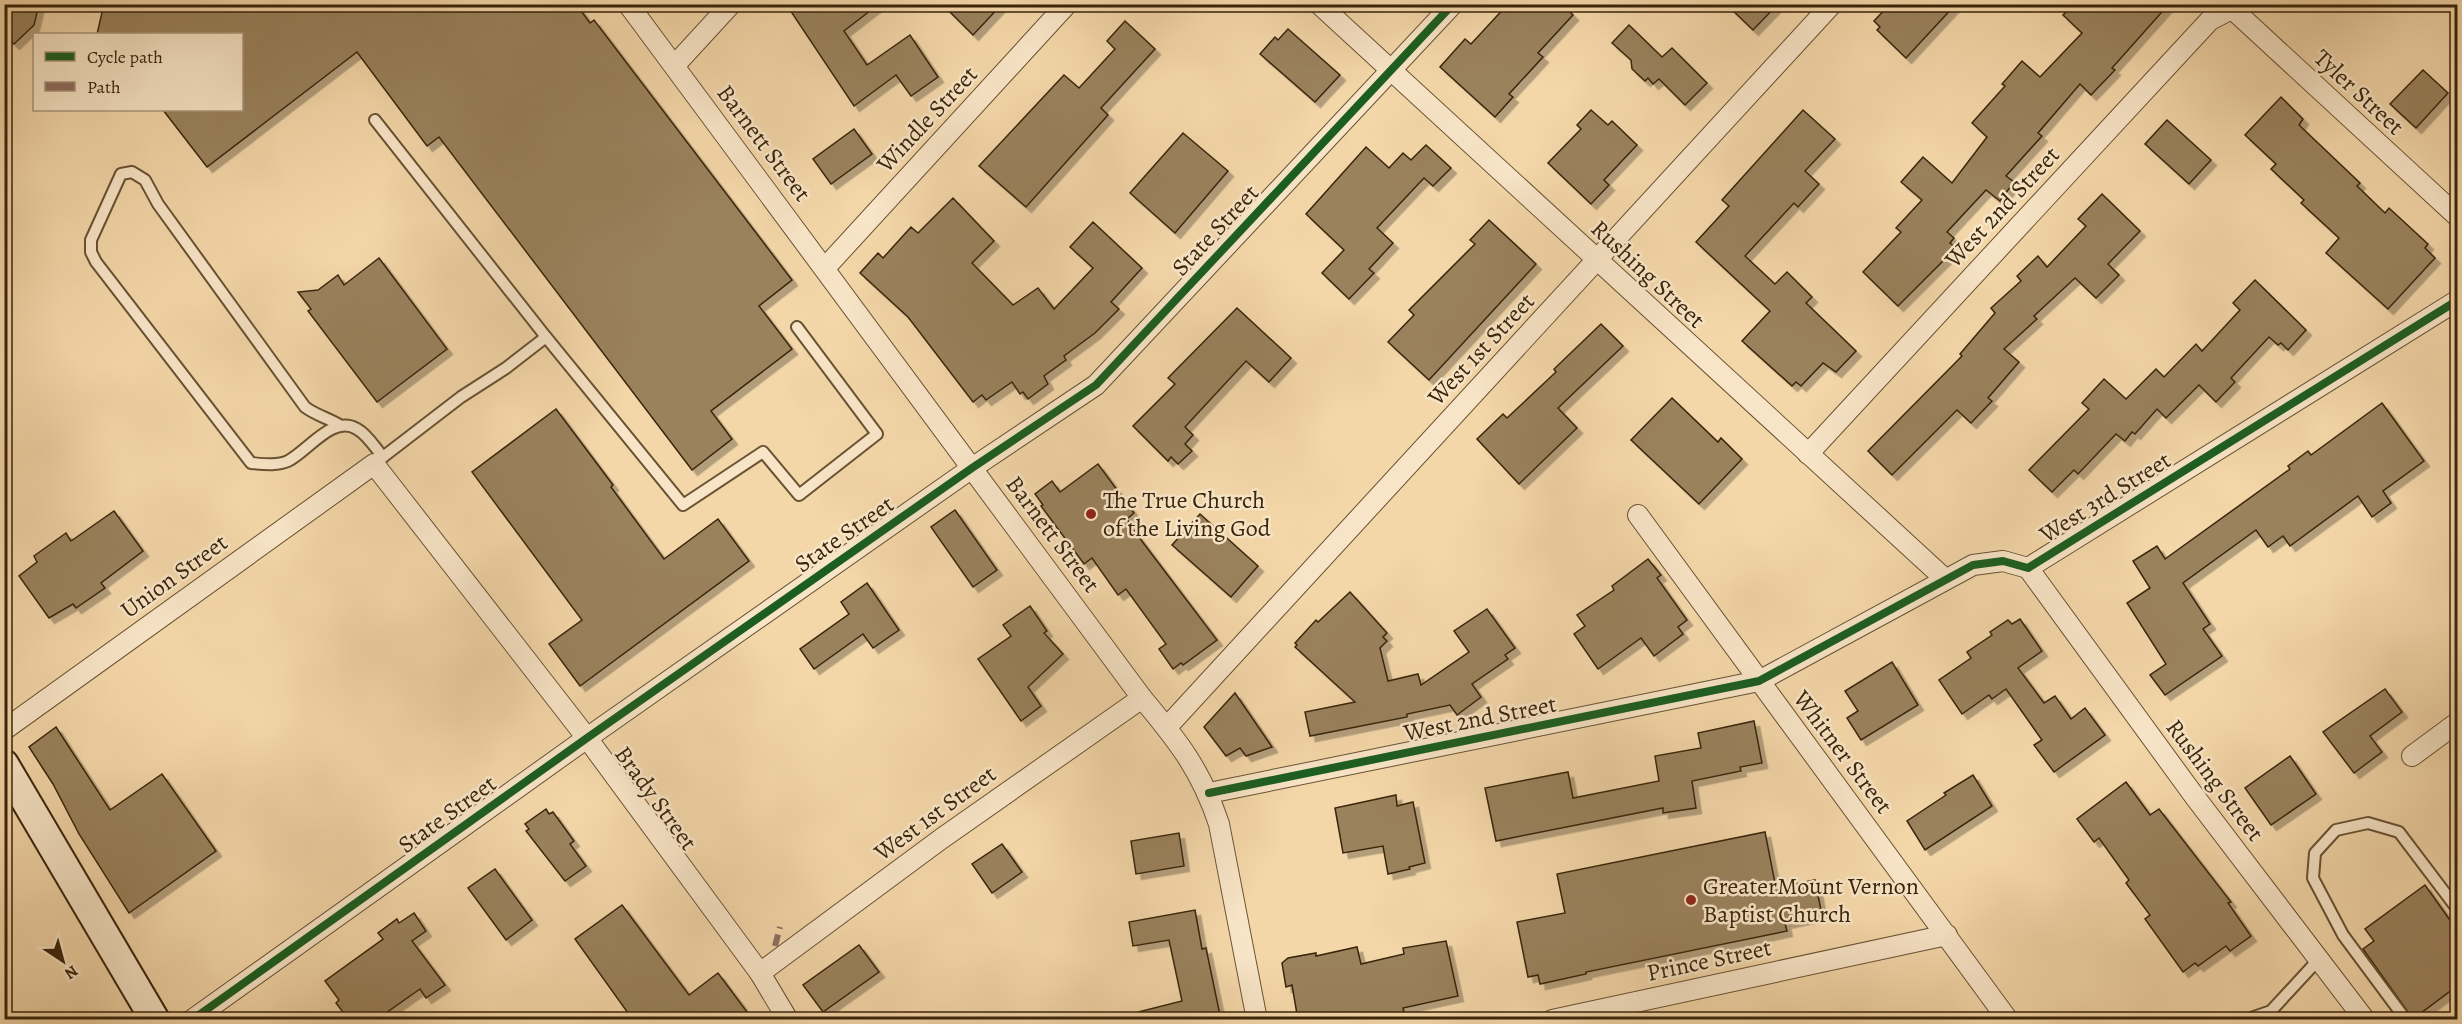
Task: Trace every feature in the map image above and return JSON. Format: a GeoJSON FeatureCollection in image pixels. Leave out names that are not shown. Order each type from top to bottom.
{"type":"FeatureCollection","features":[{"type":"Feature","properties":{"kind":"main road"},"geometry":{"type":"LineString","coordinates":[[4,764],[155,1020]]}},
{"type":"Feature","properties":{"kind":"street","name":"Barnett Street"},"geometry":{"type":"LineString","coordinates":[[628,4],[1142,698],[1186,752],[1209,793],[1219,824],[1257,1020]]}},
{"type":"Feature","properties":{"kind":"street"},"geometry":{"type":"LineString","coordinates":[[675,65],[731,4]]}},
{"type":"Feature","properties":{"kind":"street","name":"Windle Street"},"geometry":{"type":"LineString","coordinates":[[825,268],[1067,4]]}},
{"type":"Feature","properties":{"kind":"street","name":"Rushing Street"},"geometry":{"type":"LineString","coordinates":[[1319,4],[1945,579]]}},
{"type":"Feature","properties":{"kind":"street","name":"State Street"},"geometry":{"type":"LineString","coordinates":[[192,1020],[587,738],[972,468],[1096,385],[1453,4]]}},
{"type":"Feature","properties":{"kind":"street","name":"West 1st Street"},"geometry":{"type":"LineString","coordinates":[[1167,727],[1832,4]]}},
{"type":"Feature","properties":{"kind":"street","name":"Tyler Street"},"geometry":{"type":"LineString","coordinates":[[2234,6],[2457,217]]}},
{"type":"Feature","properties":{"kind":"street","name":"West 2nd Street"},"geometry":{"type":"LineString","coordinates":[[1808,454],[2210,20],[2234,6]]}},
{"type":"Feature","properties":{"kind":"street","name":"West 3rd Street"},"geometry":{"type":"LineString","coordinates":[[1759,681],[1945,579],[1973,566],[2003,561],[2028,568],[2457,300]]}},
{"type":"Feature","properties":{"kind":"street","name":"Union Street"},"geometry":{"type":"LineString","coordinates":[[4,730],[378,460]]}},
{"type":"Feature","properties":{"kind":"street","name":"Brady Street"},"geometry":{"type":"LineString","coordinates":[[378,460],[760,973],[788,1020]]}},
{"type":"Feature","properties":{"kind":"street","name":"Whitner Street"},"geometry":{"type":"LineString","coordinates":[[1638,515],[2008,1020]]}},
{"type":"Feature","properties":{"kind":"street","name":"Rushing Street"},"geometry":{"type":"LineString","coordinates":[[2028,568],[2195,797],[2365,1020]]}},
{"type":"Feature","properties":{"kind":"street","name":"West 2nd Street"},"geometry":{"type":"LineString","coordinates":[[1209,793],[1759,681]]}},
{"type":"Feature","properties":{"kind":"street","name":"West 1st Street"},"geometry":{"type":"LineString","coordinates":[[760,973],[941,839],[1142,698]]}},
{"type":"Feature","properties":{"kind":"street"},"geometry":{"type":"LineString","coordinates":[[2412,756],[2457,723]]}},
{"type":"Feature","properties":{"kind":"street","name":"Prince Street"},"geometry":{"type":"LineString","coordinates":[[1552,1020],[1947,935]]}},
{"type":"Feature","properties":{"kind":"lane"},"geometry":{"type":"LineString","coordinates":[[375,120],[546,337],[683,505],[763,452],[799,495],[877,434],[797,327]]}},
{"type":"Feature","properties":{"kind":"lane"},"geometry":{"type":"LineString","coordinates":[[341,426],[326,415],[315,414],[305,407],[158,204],[145,180],[132,171],[121,174],[91,240],[91,252],[251,463],[272,464],[289,460],[317,439],[341,426],[358,429],[378,460],[461,397],[506,368],[546,337]]}},
{"type":"Feature","properties":{"kind":"lane"},"geometry":{"type":"LineString","coordinates":[[2406,1020],[2343,935],[2313,878],[2315,853],[2336,830],[2368,823],[2398,832],[2457,910]]}},
{"type":"Feature","properties":{"kind":"lane"},"geometry":{"type":"LineString","coordinates":[[2245,1020],[2275,1015],[2319,959]]}},
{"type":"Feature","properties":{"kind":"building"},"geometry":{"type":"Polygon","coordinates":[[[4,4],[39,4],[34,25],[14,44],[4,34],[4,4]]]}},
{"type":"Feature","properties":{"kind":"building"},"geometry":{"type":"Polygon","coordinates":[[[104,4],[576,4],[590,23],[594,20],[792,280],[759,306],[792,349],[711,411],[732,439],[692,470],[439,137],[427,146],[357,52],[207,167],[164,111],[243,111],[243,33],[97,33],[104,4]]]}},
{"type":"Feature","properties":{"kind":"building"},"geometry":{"type":"Polygon","coordinates":[[[786,4],[879,4],[844,31],[867,65],[910,35],[938,77],[911,96],[896,75],[854,106],[786,4]]]}},
{"type":"Feature","properties":{"kind":"building"},"geometry":{"type":"Polygon","coordinates":[[[942,4],[1002,4],[973,35],[942,4]]]}},
{"type":"Feature","properties":{"kind":"building"},"geometry":{"type":"Polygon","coordinates":[[[1508,4],[1562,4],[1573,15],[1538,53],[1543,57],[1509,94],[1513,97],[1495,117],[1440,67],[1465,39],[1471,44],[1508,4]]]}},
{"type":"Feature","properties":{"kind":"building"},"geometry":{"type":"Polygon","coordinates":[[[1726,4],[1778,4],[1753,30],[1726,4]]]}},
{"type":"Feature","properties":{"kind":"building"},"geometry":{"type":"Polygon","coordinates":[[[1890,4],[1956,4],[1906,58],[1877,30],[1880,27],[1874,21],[1890,4]]]}},
{"type":"Feature","properties":{"kind":"building"},"geometry":{"type":"Polygon","coordinates":[[[2074,4],[2169,4],[2112,68],[2115,70],[2091,95],[2080,84],[2038,133],[2042,136],[2006,176],[2014,182],[2000,201],[1986,190],[1947,232],[1954,238],[1950,243],[1956,248],[1898,306],[1863,272],[1901,232],[1896,228],[1922,200],[1901,182],[1923,157],[1952,183],[1987,137],[1972,123],[2005,86],[2002,84],[2022,61],[2040,77],[2082,33],[2063,15],[2074,4]]]}},
{"type":"Feature","properties":{"kind":"building"},"geometry":{"type":"Polygon","coordinates":[[[1125,21],[1155,49],[1101,108],[1108,115],[1026,207],[979,166],[1064,75],[1079,88],[1115,49],[1107,41],[1125,21]]]}},
{"type":"Feature","properties":{"kind":"building"},"geometry":{"type":"Polygon","coordinates":[[[1629,25],[1662,57],[1672,48],[1707,83],[1685,105],[1659,79],[1653,84],[1648,78],[1645,81],[1632,69],[1631,60],[1612,43],[1629,25]]]}},
{"type":"Feature","properties":{"kind":"building"},"geometry":{"type":"Polygon","coordinates":[[[1288,29],[1340,75],[1315,102],[1260,54],[1275,37],[1278,40],[1288,29]]]}},
{"type":"Feature","properties":{"kind":"building"},"geometry":{"type":"Polygon","coordinates":[[[2423,70],[2448,93],[2416,128],[2390,104],[2423,70]]]}},
{"type":"Feature","properties":{"kind":"building"},"geometry":{"type":"Polygon","coordinates":[[[2281,97],[2303,119],[2299,125],[2360,183],[2357,186],[2385,213],[2389,208],[2428,244],[2425,248],[2435,258],[2388,309],[2326,253],[2339,238],[2301,203],[2304,200],[2271,169],[2276,164],[2245,135],[2281,97]]]}},
{"type":"Feature","properties":{"kind":"building"},"geometry":{"type":"Polygon","coordinates":[[[1591,110],[1608,125],[1612,121],[1637,145],[1604,180],[1609,185],[1591,204],[1548,163],[1581,129],[1577,125],[1591,110]]]}},
{"type":"Feature","properties":{"kind":"building"},"geometry":{"type":"Polygon","coordinates":[[[1803,110],[1835,139],[1805,171],[1819,184],[1798,207],[1794,203],[1745,256],[1775,284],[1787,272],[1812,297],[1806,303],[1856,351],[1836,372],[1823,363],[1801,386],[1796,382],[1792,386],[1742,341],[1770,311],[1696,242],[1729,206],[1722,200],[1803,110]]]}},
{"type":"Feature","properties":{"kind":"building"},"geometry":{"type":"Polygon","coordinates":[[[2167,120],[2211,160],[2189,184],[2145,144],[2167,120]]]}},
{"type":"Feature","properties":{"kind":"building"},"geometry":{"type":"Polygon","coordinates":[[[854,129],[872,154],[831,184],[813,159],[854,129]]]}},
{"type":"Feature","properties":{"kind":"building"},"geometry":{"type":"Polygon","coordinates":[[[1183,133],[1228,171],[1175,233],[1130,193],[1183,133]]]}},
{"type":"Feature","properties":{"kind":"building"},"geometry":{"type":"Polygon","coordinates":[[[1426,145],[1451,168],[1433,186],[1424,178],[1377,228],[1393,243],[1369,269],[1374,273],[1349,299],[1322,273],[1344,250],[1306,214],[1366,147],[1389,168],[1403,153],[1411,160],[1426,145]]]}},
{"type":"Feature","properties":{"kind":"building"},"geometry":{"type":"Polygon","coordinates":[[[2102,194],[2140,231],[2108,264],[2119,275],[2096,298],[2075,278],[2034,316],[2037,319],[2004,349],[2019,362],[1988,398],[1992,401],[1971,423],[1957,410],[1892,475],[1868,451],[1962,356],[1960,354],[1995,313],[1991,308],[2021,281],[2017,276],[2038,256],[2047,267],[2086,226],[2078,219],[2102,194]]]}},
{"type":"Feature","properties":{"kind":"building"},"geometry":{"type":"Polygon","coordinates":[[[953,198],[994,241],[972,263],[1013,305],[1038,288],[1054,309],[1093,268],[1070,247],[1093,222],[1142,268],[1111,302],[1119,309],[1095,333],[1064,356],[1066,360],[1044,376],[1048,384],[1028,399],[1023,392],[1020,394],[1012,382],[986,400],[982,395],[973,402],[908,317],[860,273],[878,253],[883,258],[911,227],[918,233],[953,198]]]}},
{"type":"Feature","properties":{"kind":"building"},"geometry":{"type":"Polygon","coordinates":[[[1489,220],[1536,264],[1429,380],[1388,342],[1414,315],[1409,310],[1475,244],[1470,240],[1489,220]]]}},
{"type":"Feature","properties":{"kind":"building"},"geometry":{"type":"Polygon","coordinates":[[[379,258],[447,349],[377,402],[308,311],[311,309],[298,292],[318,290],[338,275],[344,285],[379,258]]]}},
{"type":"Feature","properties":{"kind":"building"},"geometry":{"type":"Polygon","coordinates":[[[2255,280],[2306,330],[2288,350],[2281,343],[2278,345],[2269,337],[2231,378],[2235,382],[2216,402],[2199,385],[2166,418],[2157,409],[2135,434],[2132,432],[2125,441],[2116,434],[2078,474],[2074,470],[2052,492],[2029,470],[2089,409],[2082,403],[2104,379],[2126,399],[2156,369],[2164,377],[2196,344],[2202,351],[2240,310],[2233,303],[2255,280]]]}},
{"type":"Feature","properties":{"kind":"building"},"geometry":{"type":"Polygon","coordinates":[[[1237,308],[1291,358],[1269,382],[1246,361],[1185,427],[1193,435],[1185,444],[1192,451],[1178,464],[1171,457],[1168,461],[1133,426],[1175,384],[1168,378],[1237,308]]]}},
{"type":"Feature","properties":{"kind":"building"},"geometry":{"type":"Polygon","coordinates":[[[1601,324],[1623,346],[1558,408],[1577,428],[1519,484],[1477,439],[1503,414],[1507,418],[1556,372],[1554,369],[1601,324]]]}},
{"type":"Feature","properties":{"kind":"building"},"geometry":{"type":"Polygon","coordinates":[[[1672,398],[1718,442],[1721,438],[1742,459],[1699,504],[1631,440],[1672,398]]]}},
{"type":"Feature","properties":{"kind":"building"},"geometry":{"type":"Polygon","coordinates":[[[2382,403],[2424,461],[2383,491],[2391,503],[2372,517],[2358,496],[2290,546],[2283,536],[2268,547],[2256,530],[2183,583],[2210,624],[2203,629],[2222,656],[2165,695],[2150,675],[2166,664],[2127,603],[2150,588],[2133,561],[2157,546],[2165,559],[2290,469],[2288,466],[2308,451],[2311,455],[2382,403]]]}},
{"type":"Feature","properties":{"kind":"building"},"geometry":{"type":"Polygon","coordinates":[[[556,409],[613,485],[611,487],[664,559],[718,519],[749,561],[580,686],[549,644],[582,620],[472,472],[556,409]]]}},
{"type":"Feature","properties":{"kind":"building"},"geometry":{"type":"Polygon","coordinates":[[[1098,464],[1134,513],[1127,519],[1132,528],[1217,640],[1183,665],[1181,663],[1173,669],[1159,649],[1166,644],[1126,589],[1118,595],[1092,558],[1084,564],[1041,506],[1043,505],[1035,494],[1052,481],[1060,492],[1098,464]]]}},
{"type":"Feature","properties":{"kind":"building"},"geometry":{"type":"Polygon","coordinates":[[[955,510],[997,570],[973,587],[931,527],[955,510]]]}},
{"type":"Feature","properties":{"kind":"building"},"geometry":{"type":"Polygon","coordinates":[[[114,511],[143,551],[101,583],[105,588],[76,608],[73,604],[49,618],[19,576],[37,562],[34,556],[66,533],[71,541],[114,511]]]}},
{"type":"Feature","properties":{"kind":"building"},"geometry":{"type":"Polygon","coordinates":[[[1200,514],[1258,566],[1231,597],[1172,545],[1200,514]]]}},
{"type":"Feature","properties":{"kind":"building"},"geometry":{"type":"Polygon","coordinates":[[[1648,559],[1661,575],[1657,578],[1687,620],[1678,627],[1683,634],[1654,656],[1641,638],[1598,669],[1574,634],[1585,626],[1577,615],[1614,590],[1612,586],[1648,559]]]}},
{"type":"Feature","properties":{"kind":"building"},"geometry":{"type":"Polygon","coordinates":[[[867,583],[899,630],[873,648],[863,634],[814,669],[800,649],[849,614],[841,602],[867,583]]]}},
{"type":"Feature","properties":{"kind":"building"},"geometry":{"type":"Polygon","coordinates":[[[1350,592],[1387,633],[1383,637],[1387,641],[1380,648],[1388,681],[1418,674],[1421,685],[1469,652],[1454,631],[1487,609],[1515,648],[1505,655],[1508,659],[1472,684],[1481,697],[1457,715],[1450,705],[1407,714],[1407,717],[1310,736],[1305,712],[1355,702],[1295,647],[1297,645],[1295,643],[1316,620],[1318,622],[1350,592]]]}},
{"type":"Feature","properties":{"kind":"building"},"geometry":{"type":"Polygon","coordinates":[[[1030,606],[1047,631],[1044,633],[1063,654],[1028,687],[1041,706],[1021,721],[978,659],[1011,636],[1003,625],[1030,606]]]}},
{"type":"Feature","properties":{"kind":"building"},"geometry":{"type":"Polygon","coordinates":[[[2020,619],[2042,651],[2018,668],[2044,703],[2055,696],[2071,719],[2085,708],[2105,735],[2054,772],[2034,745],[2042,740],[2006,689],[1992,699],[1989,695],[1962,714],[1939,680],[1971,658],[1967,652],[1992,635],[1990,632],[2008,620],[2012,624],[2020,619]]]}},
{"type":"Feature","properties":{"kind":"building"},"geometry":{"type":"Polygon","coordinates":[[[1892,662],[1918,705],[1861,740],[1847,718],[1858,711],[1845,691],[1892,662]]]}},
{"type":"Feature","properties":{"kind":"building"},"geometry":{"type":"Polygon","coordinates":[[[2385,689],[2402,712],[2370,736],[2382,752],[2354,773],[2323,732],[2385,689]]]}},
{"type":"Feature","properties":{"kind":"building"},"geometry":{"type":"Polygon","coordinates":[[[1235,693],[1272,747],[1246,756],[1240,748],[1226,756],[1204,727],[1235,693]]]}},
{"type":"Feature","properties":{"kind":"building"},"geometry":{"type":"Polygon","coordinates":[[[1754,721],[1762,763],[1740,767],[1741,771],[1692,781],[1696,808],[1663,813],[1663,808],[1496,841],[1485,788],[1568,772],[1573,798],[1659,781],[1655,756],[1701,748],[1698,733],[1754,721]]]}},
{"type":"Feature","properties":{"kind":"building"},"geometry":{"type":"Polygon","coordinates":[[[56,727],[110,810],[162,774],[216,851],[129,913],[79,834],[53,784],[29,747],[56,727]]]}},
{"type":"Feature","properties":{"kind":"building"},"geometry":{"type":"Polygon","coordinates":[[[2290,756],[2316,794],[2271,825],[2245,788],[2290,756]]]}},
{"type":"Feature","properties":{"kind":"building"},"geometry":{"type":"Polygon","coordinates":[[[1973,775],[1992,806],[1925,850],[1907,821],[1946,795],[1944,793],[1973,775]]]}},
{"type":"Feature","properties":{"kind":"building"},"geometry":{"type":"Polygon","coordinates":[[[2126,782],[2150,815],[2159,809],[2231,902],[2228,903],[2251,936],[2230,951],[2226,946],[2198,966],[2195,963],[2183,972],[2145,919],[2150,915],[2126,883],[2129,880],[2099,838],[2094,842],[2077,819],[2126,782]]]}},
{"type":"Feature","properties":{"kind":"building"},"geometry":{"type":"Polygon","coordinates":[[[1396,795],[1397,806],[1413,802],[1425,863],[1388,874],[1383,846],[1343,853],[1335,808],[1396,795]]]}},
{"type":"Feature","properties":{"kind":"building"},"geometry":{"type":"Polygon","coordinates":[[[546,809],[549,814],[553,812],[574,841],[570,844],[586,866],[565,881],[526,831],[529,829],[525,824],[546,809]]]}},
{"type":"Feature","properties":{"kind":"building","name":"GreaterMount Vernon Baptist Church"},"geometry":{"type":"Polygon","coordinates":[[[1765,832],[1776,888],[1815,880],[1822,915],[1785,923],[1787,931],[1586,972],[1586,974],[1540,984],[1538,975],[1528,977],[1517,922],[1565,913],[1557,874],[1765,832]]]}},
{"type":"Feature","properties":{"kind":"building"},"geometry":{"type":"Polygon","coordinates":[[[1179,833],[1184,866],[1136,874],[1131,841],[1179,833]]]}},
{"type":"Feature","properties":{"kind":"building"},"geometry":{"type":"Polygon","coordinates":[[[1002,844],[1022,872],[992,893],[972,864],[1002,844]]]}},
{"type":"Feature","properties":{"kind":"building"},"geometry":{"type":"Polygon","coordinates":[[[495,869],[532,920],[506,940],[468,888],[495,869]]]}},
{"type":"Feature","properties":{"kind":"building"},"geometry":{"type":"Polygon","coordinates":[[[2425,885],[2457,930],[2457,986],[2413,1019],[2363,949],[2374,941],[2365,929],[2425,885]]]}},
{"type":"Feature","properties":{"kind":"building"},"geometry":{"type":"Polygon","coordinates":[[[622,905],[689,995],[718,973],[753,1020],[633,1020],[575,939],[622,905]]]}},
{"type":"Feature","properties":{"kind":"building"},"geometry":{"type":"Polygon","coordinates":[[[1195,910],[1202,949],[1206,948],[1221,1020],[1139,1020],[1138,1012],[1182,1001],[1169,940],[1133,946],[1129,922],[1195,910]]]}},
{"type":"Feature","properties":{"kind":"building"},"geometry":{"type":"Polygon","coordinates":[[[414,913],[426,931],[412,941],[445,985],[426,998],[420,989],[376,1020],[349,1020],[336,1003],[339,1000],[325,981],[383,939],[378,933],[397,919],[399,923],[414,913]]]}},
{"type":"Feature","properties":{"kind":"building"},"geometry":{"type":"Polygon","coordinates":[[[1446,941],[1458,996],[1403,1008],[1404,1012],[1371,1020],[1298,1020],[1292,985],[1286,987],[1282,963],[1288,958],[1316,953],[1316,956],[1357,947],[1361,964],[1404,954],[1403,948],[1446,941]]]}},
{"type":"Feature","properties":{"kind":"building"},"geometry":{"type":"Polygon","coordinates":[[[859,945],[879,972],[823,1012],[803,985],[859,945]]]}},
{"type":"Feature","properties":{"kind":"marked path"},"geometry":{"type":"LineString","coordinates":[[775,946],[780,927]]}},
{"type":"Feature","properties":{"kind":"cycle path"},"geometry":{"type":"LineString","coordinates":[[192,1020],[587,738],[972,468],[1096,385],[1453,4]]}},
{"type":"Feature","properties":{"kind":"cycle path"},"geometry":{"type":"LineString","coordinates":[[1209,793],[1759,681],[1973,565],[2003,561],[2028,568],[2458,300]]}},
{"type":"Feature","properties":{"kind":"place","name":"The True Church of the Living God"},"geometry":{"type":"Point","coordinates":[1091,514]}},
{"type":"Feature","properties":{"kind":"place","name":"GreaterMount Vernon Baptist Church"},"geometry":{"type":"Point","coordinates":[1691,900]}}]}
